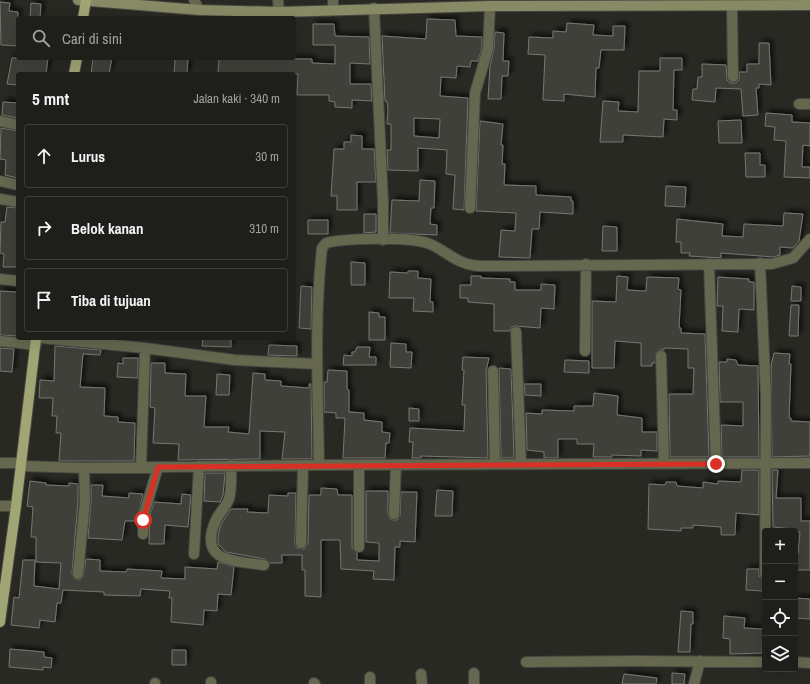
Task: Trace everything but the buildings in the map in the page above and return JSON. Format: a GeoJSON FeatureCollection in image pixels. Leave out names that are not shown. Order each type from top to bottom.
{"type":"FeatureCollection","features":[{"type":"Feature","properties":{"kind":"main road"},"geometry":{"type":"LineString","coordinates":[[83,1],[83,16]]}},
{"type":"Feature","properties":{"kind":"main road"},"geometry":{"type":"LineString","coordinates":[[74,72],[77,60]]}},
{"type":"Feature","properties":{"kind":"main road"},"geometry":{"type":"LineString","coordinates":[[0,618],[4,567],[16,506],[38,340]]}},
{"type":"Feature","properties":{"kind":"street"},"geometry":{"type":"LineString","coordinates":[[194,0],[199,10]]}},
{"type":"Feature","properties":{"kind":"street"},"geometry":{"type":"LineString","coordinates":[[278,0],[278,12]]}},
{"type":"Feature","properties":{"kind":"street"},"geometry":{"type":"LineString","coordinates":[[83,1],[199,10],[278,12],[333,5],[374,8],[490,6],[732,6],[769,4],[810,6]]}},
{"type":"Feature","properties":{"kind":"street"},"geometry":{"type":"LineString","coordinates":[[470,208],[475,93],[488,49],[490,6]]}},
{"type":"Feature","properties":{"kind":"street"},"geometry":{"type":"LineString","coordinates":[[732,6],[733,77]]}},
{"type":"Feature","properties":{"kind":"street"},"geometry":{"type":"LineString","coordinates":[[374,8],[383,202],[383,240]]}},
{"type":"Feature","properties":{"kind":"street"},"geometry":{"type":"LineString","coordinates":[[799,104],[810,104]]}},
{"type":"Feature","properties":{"kind":"street"},"geometry":{"type":"LineString","coordinates":[[0,121],[16,125]]}},
{"type":"Feature","properties":{"kind":"street"},"geometry":{"type":"LineString","coordinates":[[0,180],[16,184]]}},
{"type":"Feature","properties":{"kind":"street"},"geometry":{"type":"LineString","coordinates":[[0,199],[16,202]]}},
{"type":"Feature","properties":{"kind":"street"},"geometry":{"type":"LineString","coordinates":[[319,465],[317,364],[321,259],[323,246],[332,242],[383,240],[426,242],[439,247],[462,262],[472,265],[760,264],[782,262],[793,258],[810,239]]}},
{"type":"Feature","properties":{"kind":"street"},"geometry":{"type":"LineString","coordinates":[[586,264],[586,351]]}},
{"type":"Feature","properties":{"kind":"street"},"geometry":{"type":"LineString","coordinates":[[709,264],[716,464]]}},
{"type":"Feature","properties":{"kind":"street"},"geometry":{"type":"LineString","coordinates":[[760,264],[766,398],[765,564]]}},
{"type":"Feature","properties":{"kind":"street"},"geometry":{"type":"LineString","coordinates":[[0,279],[16,282]]}},
{"type":"Feature","properties":{"kind":"street"},"geometry":{"type":"LineString","coordinates":[[516,332],[521,464]]}},
{"type":"Feature","properties":{"kind":"street"},"geometry":{"type":"LineString","coordinates":[[0,341],[38,340],[145,348],[235,360],[317,364]]}},
{"type":"Feature","properties":{"kind":"street"},"geometry":{"type":"LineString","coordinates":[[141,467],[145,348]]}},
{"type":"Feature","properties":{"kind":"street"},"geometry":{"type":"LineString","coordinates":[[660,356],[664,463]]}},
{"type":"Feature","properties":{"kind":"street"},"geometry":{"type":"LineString","coordinates":[[493,371],[495,464]]}},
{"type":"Feature","properties":{"kind":"street"},"geometry":{"type":"LineString","coordinates":[[0,463],[84,468],[231,465],[664,463],[766,465],[810,463]]}},
{"type":"Feature","properties":{"kind":"street"},"geometry":{"type":"LineString","coordinates":[[231,465],[228,500],[214,525],[212,540],[214,551],[222,558],[264,565]]}},
{"type":"Feature","properties":{"kind":"street"},"geometry":{"type":"LineString","coordinates":[[301,543],[303,465]]}},
{"type":"Feature","properties":{"kind":"street"},"geometry":{"type":"LineString","coordinates":[[359,465],[359,547]]}},
{"type":"Feature","properties":{"kind":"street"},"geometry":{"type":"LineString","coordinates":[[394,514],[396,465]]}},
{"type":"Feature","properties":{"kind":"street"},"geometry":{"type":"LineString","coordinates":[[194,554],[199,466]]}},
{"type":"Feature","properties":{"kind":"street"},"geometry":{"type":"LineString","coordinates":[[143,534],[144,514],[158,467]]}},
{"type":"Feature","properties":{"kind":"street"},"geometry":{"type":"LineString","coordinates":[[78,574],[85,501],[84,468]]}},
{"type":"Feature","properties":{"kind":"street"},"geometry":{"type":"LineString","coordinates":[[0,506],[16,506]]}},
{"type":"Feature","properties":{"kind":"street"},"geometry":{"type":"LineString","coordinates":[[526,662],[762,662]]}},
{"type":"Feature","properties":{"kind":"street"},"geometry":{"type":"LineString","coordinates":[[694,684],[700,662]]}},
{"type":"Feature","properties":{"kind":"street"},"geometry":{"type":"LineString","coordinates":[[798,662],[810,663]]}},
{"type":"Feature","properties":{"kind":"street"},"geometry":{"type":"LineString","coordinates":[[474,673],[474,684]]}},
{"type":"Feature","properties":{"kind":"route"},"geometry":{"type":"LineString","coordinates":[[143,520],[158,467],[664,463],[716,464]]}}]}
